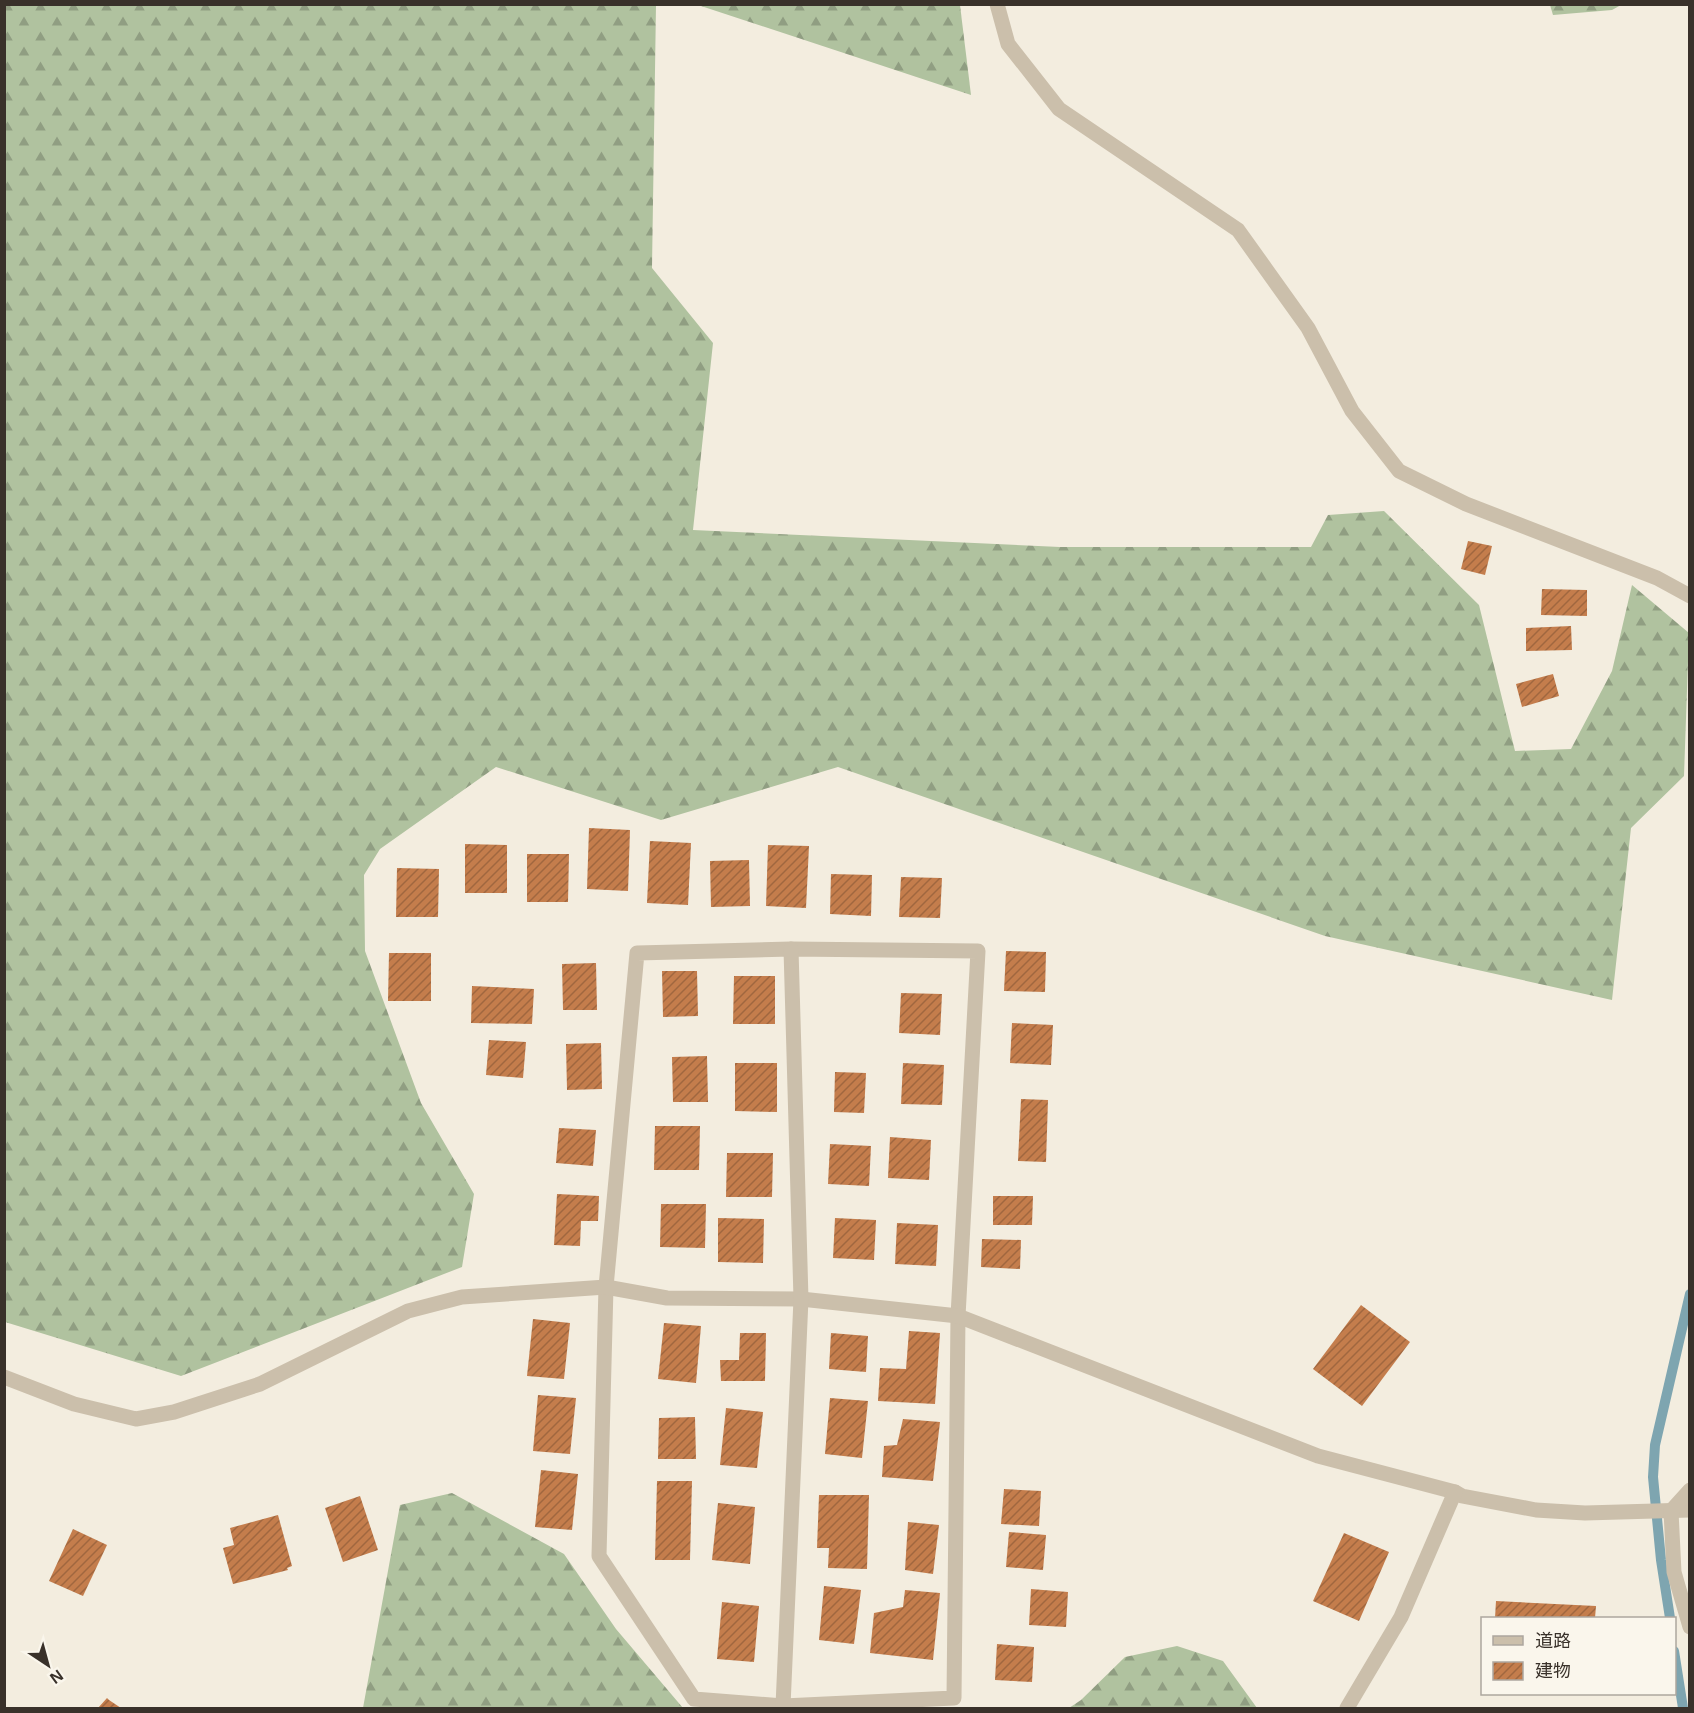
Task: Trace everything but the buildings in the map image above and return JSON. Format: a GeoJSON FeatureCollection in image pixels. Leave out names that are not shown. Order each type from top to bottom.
{"type":"FeatureCollection","features":[{"type":"Feature","properties":{"kind":"street"},"geometry":{"type":"LineString","coordinates":[[997,4],[1008,44],[1059,109],[1238,230],[1308,327],[1352,411],[1399,471],[1466,504],[1657,578],[1689,596]]}},
{"type":"Feature","properties":{"kind":"street"},"geometry":{"type":"LineString","coordinates":[[783,1707],[801,1299],[792,949]]}},
{"type":"Feature","properties":{"kind":"street"},"geometry":{"type":"LineString","coordinates":[[792,949],[978,951],[958,1316],[954,1698],[783,1707],[694,1699],[599,1556],[606,1287],[637,953],[792,949]]}},
{"type":"Feature","properties":{"kind":"street"},"geometry":{"type":"LineString","coordinates":[[4,1377],[74,1404],[136,1419],[174,1412],[260,1384],[408,1311],[462,1297],[606,1287],[667,1298],[801,1299],[958,1316],[1318,1456],[1455,1492],[1462,1496],[1536,1510],[1586,1513],[1689,1510]]}},
{"type":"Feature","properties":{"kind":"street"},"geometry":{"type":"LineString","coordinates":[[1689,1490],[1671,1511],[1674,1572],[1689,1627]]}},
{"type":"Feature","properties":{"kind":"street"},"geometry":{"type":"LineString","coordinates":[[1347,1708],[1401,1617],[1455,1492]]}},
{"type":"Feature","properties":{"kind":"green space"},"geometry":{"type":"Polygon","coordinates":[[[1550,4],[1621,5],[1612,10],[1553,15],[1550,4]]]}},
{"type":"Feature","properties":{"kind":"green space"},"geometry":{"type":"Polygon","coordinates":[[[4,5],[656,5],[652,268],[713,343],[693,530],[1060,547],[1311,547],[1328,515],[1384,511],[1479,605],[1515,751],[1571,749],[1612,671],[1632,585],[1689,633],[1684,776],[1631,828],[1612,1000],[1325,936],[838,767],[661,820],[496,767],[380,849],[364,875],[365,951],[421,1103],[474,1194],[462,1267],[181,1376],[5,1322],[4,5]]]}},
{"type":"Feature","properties":{"kind":"green space"},"geometry":{"type":"Polygon","coordinates":[[[698,5],[960,5],[971,95],[698,5]]]}},
{"type":"Feature","properties":{"kind":"green space"},"geometry":{"type":"Polygon","coordinates":[[[452,1493],[564,1554],[616,1629],[683,1708],[363,1708],[400,1505],[452,1493]]]}},
{"type":"Feature","properties":{"kind":"green space"},"geometry":{"type":"Polygon","coordinates":[[[1177,1646],[1223,1661],[1257,1708],[1069,1708],[1081,1700],[1125,1657],[1177,1646]]]}},
{"type":"Feature","properties":{"kind":"waterway"},"geometry":{"type":"LineString","coordinates":[[1670,1617],[1661,1560],[1653,1477],[1655,1445],[1690,1294]]}},
{"type":"Feature","properties":{"kind":"waterway"},"geometry":{"type":"LineString","coordinates":[[1676,1664],[1683,1708]]}}]}
